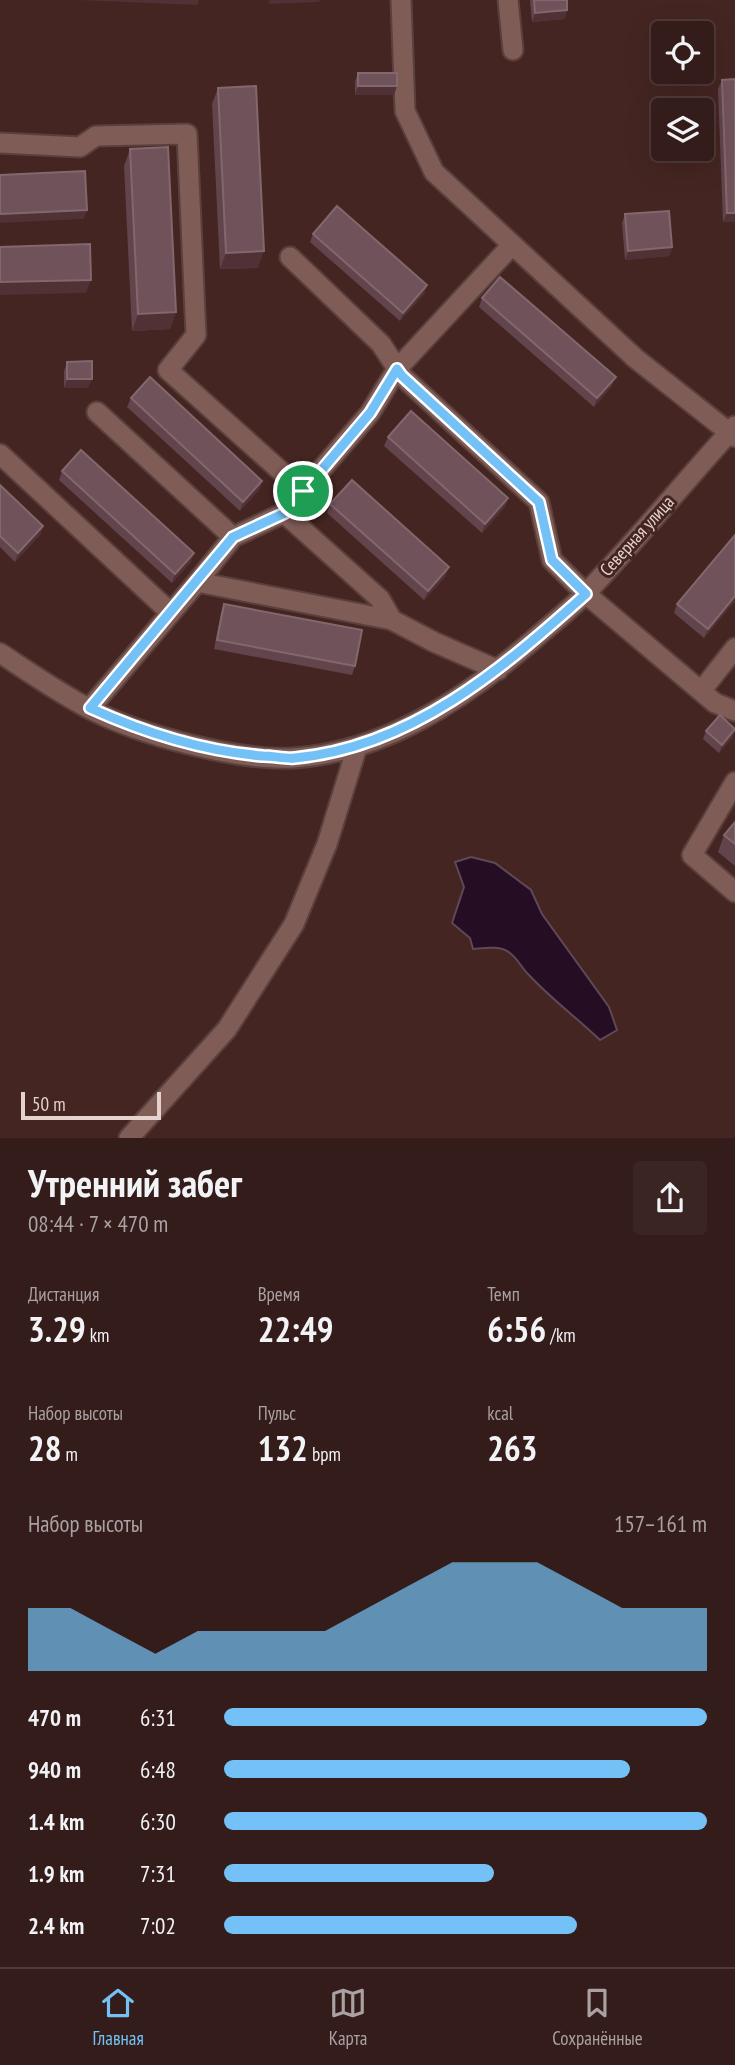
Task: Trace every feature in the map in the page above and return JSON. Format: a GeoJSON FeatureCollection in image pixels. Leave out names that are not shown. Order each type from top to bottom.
{"type":"FeatureCollection","features":[{"type":"Feature","properties":{"kind":"street"},"geometry":{"type":"LineString","coordinates":[[401,0],[405,111],[434,172],[635,358],[733,432]]}},
{"type":"Feature","properties":{"kind":"street"},"geometry":{"type":"LineString","coordinates":[[508,0],[513,50]]}},
{"type":"Feature","properties":{"kind":"street"},"geometry":{"type":"LineString","coordinates":[[0,143],[80,147],[96,136],[187,134],[197,335],[168,370],[303,491]]}},
{"type":"Feature","properties":{"kind":"street"},"geometry":{"type":"LineString","coordinates":[[90,708],[233,537],[285,513],[370,413],[397,369],[512,245]]}},
{"type":"Feature","properties":{"kind":"street"},"geometry":{"type":"LineString","coordinates":[[290,257],[381,344],[402,376],[539,502],[552,560],[586,594],[715,703],[735,711]]}},
{"type":"Feature","properties":{"kind":"street"},"geometry":{"type":"LineString","coordinates":[[97,412],[233,537]]}},
{"type":"Feature","properties":{"kind":"street","name":"Северная улица"},"geometry":{"type":"LineString","coordinates":[[0,653],[90,708],[122,723],[179,741],[231,753],[293,758],[357,747],[428,716],[498,670],[586,594],[733,432]]}},
{"type":"Feature","properties":{"kind":"street"},"geometry":{"type":"LineString","coordinates":[[0,454],[171,612]]}},
{"type":"Feature","properties":{"kind":"street"},"geometry":{"type":"LineString","coordinates":[[285,513],[380,599],[392,620]]}},
{"type":"Feature","properties":{"kind":"street"},"geometry":{"type":"LineString","coordinates":[[197,582],[392,620],[498,670]]}},
{"type":"Feature","properties":{"kind":"street"},"geometry":{"type":"LineString","coordinates":[[702,690],[735,648]]}},
{"type":"Feature","properties":{"kind":"street"},"geometry":{"type":"LineString","coordinates":[[130,1138],[228,1029],[294,923],[327,844],[357,747]]}},
{"type":"Feature","properties":{"kind":"street"},"geometry":{"type":"LineString","coordinates":[[735,782],[692,855],[735,892]]}},
{"type":"Feature","properties":{"kind":"shaded area"},"geometry":{"type":"Polygon","coordinates":[[[471,857],[495,863],[531,890],[542,914],[609,1007],[617,1030],[600,1040],[536,983],[506,950],[473,949],[470,938],[452,923],[464,887],[455,862],[471,857]]]}},
{"type":"Feature","properties":{"kind":"building"},"geometry":{"type":"Polygon","coordinates":[[[534,0],[567,0],[567,10],[535,13],[534,0]]]}},
{"type":"Feature","properties":{"kind":"building"},"geometry":{"type":"Polygon","coordinates":[[[358,73],[397,73],[397,86],[358,86],[358,73]]]}},
{"type":"Feature","properties":{"kind":"building"},"geometry":{"type":"Polygon","coordinates":[[[735,79],[735,213],[727,213],[722,80],[735,79]]]}},
{"type":"Feature","properties":{"kind":"building"},"geometry":{"type":"Polygon","coordinates":[[[256,86],[264,251],[226,253],[218,88],[256,86]]]}},
{"type":"Feature","properties":{"kind":"building"},"geometry":{"type":"Polygon","coordinates":[[[168,147],[176,312],[138,314],[130,149],[168,147]]]}},
{"type":"Feature","properties":{"kind":"building"},"geometry":{"type":"Polygon","coordinates":[[[85,171],[87,210],[0,214],[0,175],[85,171]]]}},
{"type":"Feature","properties":{"kind":"building"},"geometry":{"type":"Polygon","coordinates":[[[337,206],[427,285],[403,313],[313,234],[337,206]]]}},
{"type":"Feature","properties":{"kind":"building"},"geometry":{"type":"Polygon","coordinates":[[[669,211],[672,247],[628,251],[625,214],[669,211]]]}},
{"type":"Feature","properties":{"kind":"building"},"geometry":{"type":"Polygon","coordinates":[[[90,244],[91,280],[0,282],[0,247],[90,244]]]}},
{"type":"Feature","properties":{"kind":"building"},"geometry":{"type":"Polygon","coordinates":[[[500,277],[616,377],[597,398],[482,298],[500,277]]]}},
{"type":"Feature","properties":{"kind":"building"},"geometry":{"type":"Polygon","coordinates":[[[92,361],[92,379],[67,379],[67,362],[92,361]]]}},
{"type":"Feature","properties":{"kind":"building"},"geometry":{"type":"Polygon","coordinates":[[[150,377],[262,481],[243,502],[131,398],[150,377]]]}},
{"type":"Feature","properties":{"kind":"building"},"geometry":{"type":"Polygon","coordinates":[[[411,411],[508,498],[485,524],[388,437],[411,411]]]}},
{"type":"Feature","properties":{"kind":"building"},"geometry":{"type":"Polygon","coordinates":[[[81,450],[194,553],[175,574],[62,471],[81,450]]]}},
{"type":"Feature","properties":{"kind":"building"},"geometry":{"type":"Polygon","coordinates":[[[352,480],[449,567],[428,591],[330,504],[352,480]]]}},
{"type":"Feature","properties":{"kind":"building"},"geometry":{"type":"Polygon","coordinates":[[[0,485],[43,526],[18,553],[0,536],[0,485]]]}},
{"type":"Feature","properties":{"kind":"building"},"geometry":{"type":"Polygon","coordinates":[[[735,535],[735,596],[708,629],[677,604],[735,535]]]}},
{"type":"Feature","properties":{"kind":"building"},"geometry":{"type":"Polygon","coordinates":[[[224,604],[362,630],[355,666],[217,640],[224,604]]]}},
{"type":"Feature","properties":{"kind":"building"},"geometry":{"type":"Polygon","coordinates":[[[720,715],[735,729],[722,745],[706,731],[720,715]]]}},
{"type":"Feature","properties":{"kind":"building"},"geometry":{"type":"Polygon","coordinates":[[[735,822],[735,844],[724,835],[735,822]]]}},
{"type":"Feature","properties":{"kind":"route"},"geometry":{"type":"LineString","coordinates":[[397,369],[539,502],[552,560],[586,594],[498,670],[462,696],[428,716],[357,747],[293,758],[231,753],[179,741],[122,723],[90,708],[233,537],[285,513],[303,491],[370,413],[397,369]]}}]}
